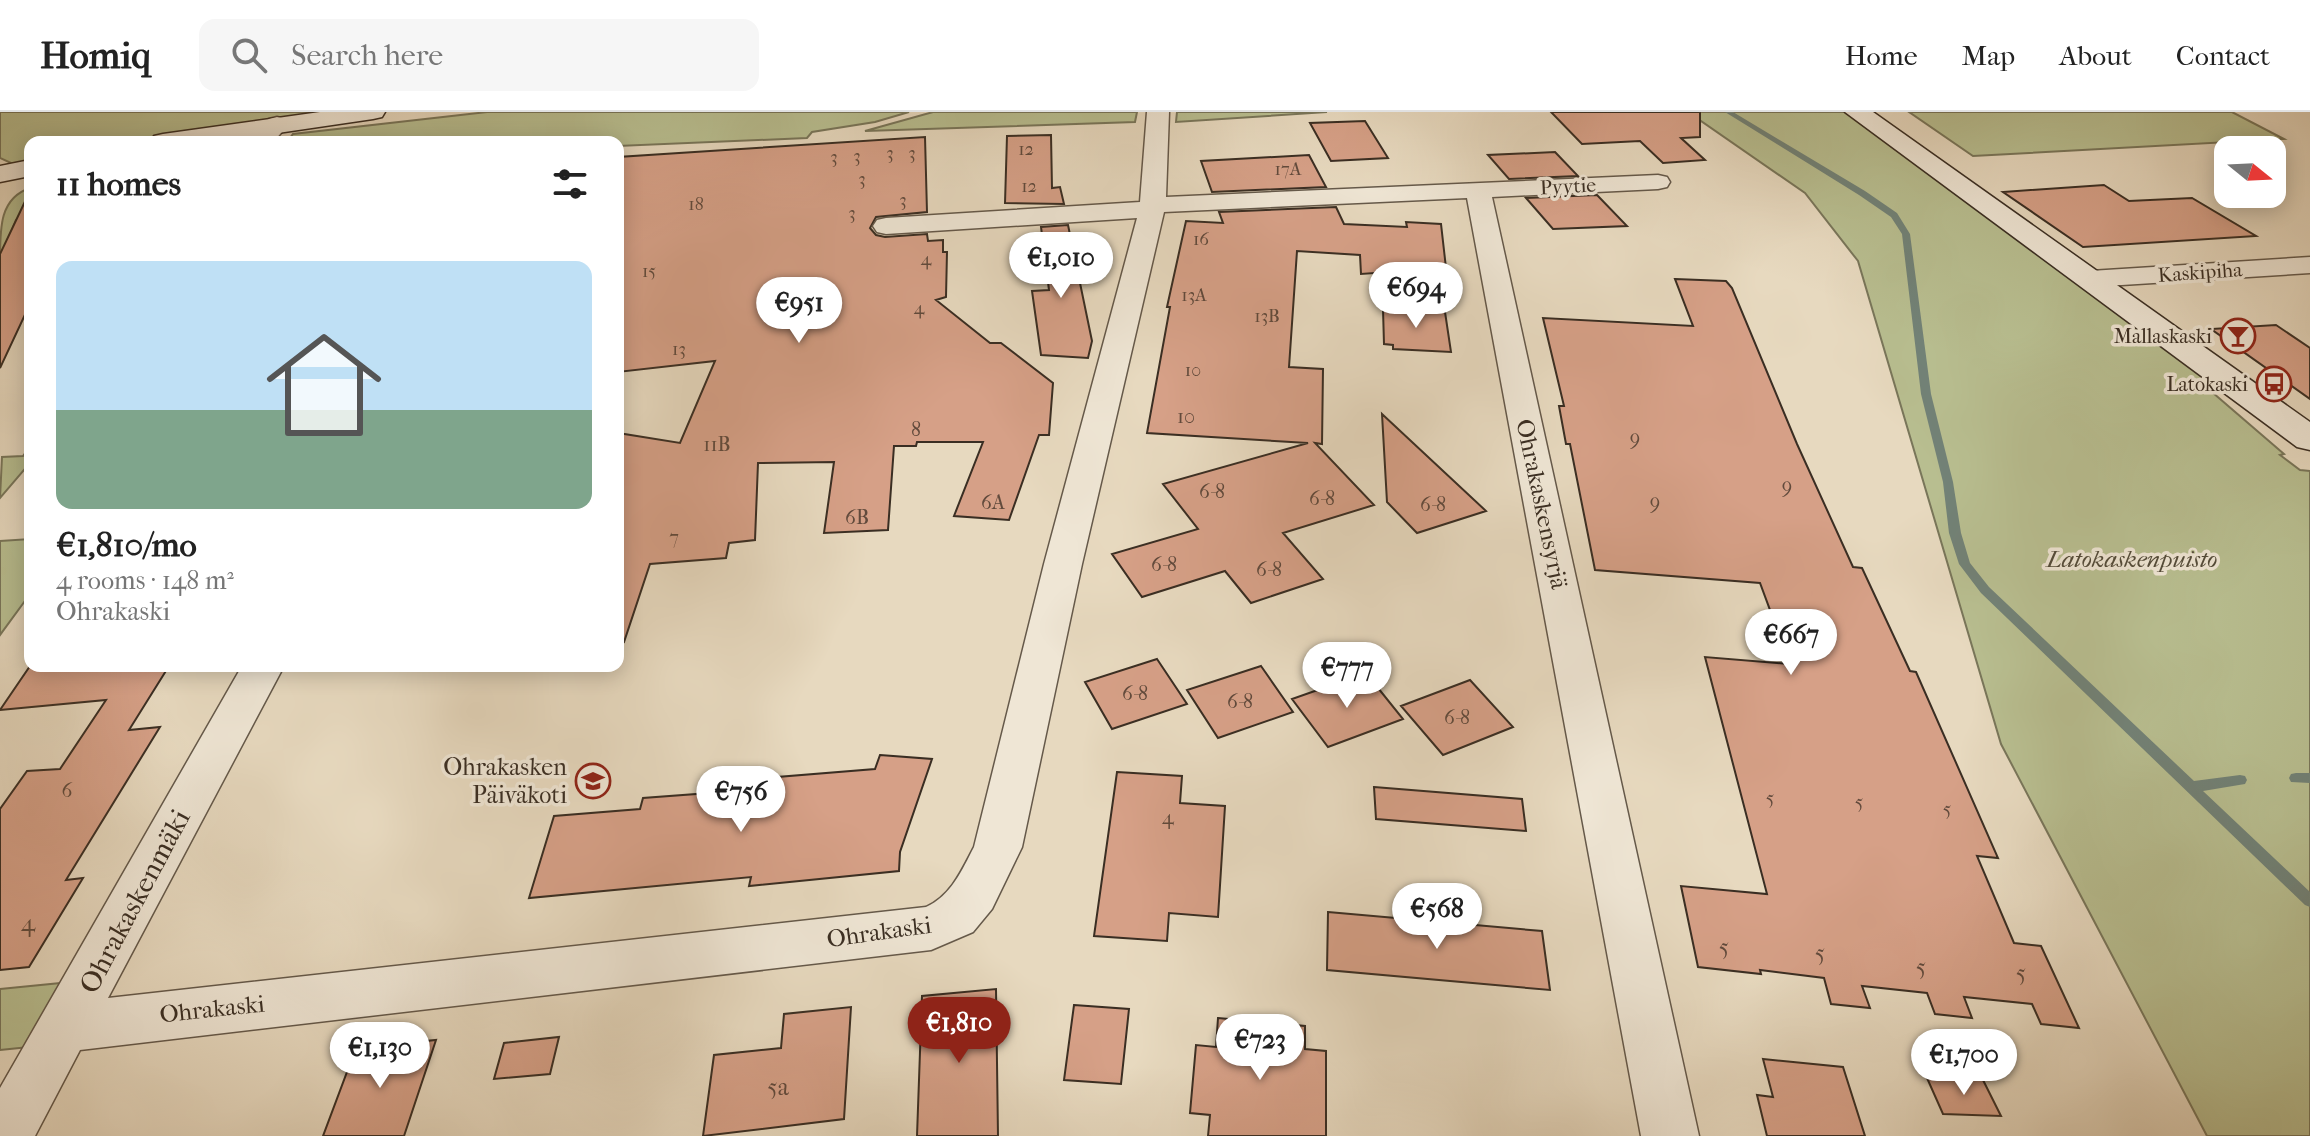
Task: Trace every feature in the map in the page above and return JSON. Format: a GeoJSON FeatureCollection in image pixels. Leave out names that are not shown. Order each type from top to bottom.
{"type":"FeatureCollection","features":[{"type":"Feature","properties":{"kind":"street"},"geometry":{"type":"LineString","coordinates":[[233,136],[268,133],[373,112]]}},
{"type":"Feature","properties":{"kind":"street","name":"Ohrakaski"},"geometry":{"type":"LineString","coordinates":[[66,1027],[931,928],[955,917],[975,894],[998,847],[1066,553],[1153,207],[1158,112]]}},
{"type":"Feature","properties":{"kind":"street"},"geometry":{"type":"LineString","coordinates":[[1857,112],[2310,439]]}},
{"type":"Feature","properties":{"kind":"street"},"geometry":{"type":"LineString","coordinates":[[0,174],[24,169]]}},
{"type":"Feature","properties":{"kind":"street","name":"Pyytie"},"geometry":{"type":"LineString","coordinates":[[1478,190],[1658,182]]}},
{"type":"Feature","properties":{"kind":"street"},"geometry":{"type":"LineString","coordinates":[[886,226],[1153,207],[1478,190]]}},
{"type":"Feature","properties":{"kind":"street","name":"Ohrakaskensyrjä"},"geometry":{"type":"LineString","coordinates":[[1478,190],[1670,1136]]}},
{"type":"Feature","properties":{"kind":"street","name":"Kaskipiha"},"geometry":{"type":"LineString","coordinates":[[2090,279],[2310,265]]}},
{"type":"Feature","properties":{"kind":"street","name":"Ohrakaskenmäki"},"geometry":{"type":"LineString","coordinates":[[4,1136],[260,672]]}},
{"type":"Feature","properties":{"kind":"green space"},"geometry":{"type":"Polygon","coordinates":[[[0,112],[342,112],[185,136],[24,136],[24,163],[13,164],[0,158],[0,112]]]}},
{"type":"Feature","properties":{"kind":"green space"},"geometry":{"type":"Polygon","coordinates":[[[487,112],[909,112],[875,122],[812,132],[807,138],[624,146],[624,136],[292,136],[487,112]]]}},
{"type":"Feature","properties":{"kind":"green space"},"geometry":{"type":"Polygon","coordinates":[[[933,112],[1137,112],[1135,122],[865,131],[933,112]]]}},
{"type":"Feature","properties":{"kind":"green space"},"geometry":{"type":"Polygon","coordinates":[[[1177,112],[1327,112],[1176,122],[1177,112]]]}},
{"type":"Feature","properties":{"kind":"green space","name":"Latokaskenpuisto"},"geometry":{"type":"Polygon","coordinates":[[[1688,112],[1847,112],[2208,379],[2198,380],[2284,454],[2280,455],[2300,470],[2310,471],[2310,1136],[2207,1136],[2001,744],[1858,261],[1805,193],[1688,112]]]}},
{"type":"Feature","properties":{"kind":"green space"},"geometry":{"type":"Polygon","coordinates":[[[1909,112],[2232,112],[2278,136],[2214,136],[2214,143],[1973,156],[1909,112]]]}},
{"type":"Feature","properties":{"kind":"green space"},"geometry":{"type":"Polygon","coordinates":[[[24,191],[23,219],[16,220],[0,259],[4,215],[7,206],[24,191]]]}},
{"type":"Feature","properties":{"kind":"green space"},"geometry":{"type":"Polygon","coordinates":[[[23,456],[24,470],[0,498],[2,457],[23,456]]]}},
{"type":"Feature","properties":{"kind":"green space"},"geometry":{"type":"Polygon","coordinates":[[[24,539],[24,602],[0,635],[0,541],[24,539]]]}},
{"type":"Feature","properties":{"kind":"green space"},"geometry":{"type":"Polygon","coordinates":[[[71,982],[29,1047],[0,1050],[0,989],[71,982]]]}},
{"type":"Feature","properties":{"kind":"building"},"geometry":{"type":"Polygon","coordinates":[[[1551,112],[1700,112],[1700,137],[1681,138],[1705,160],[1663,163],[1640,141],[1582,144],[1551,112]]]}},
{"type":"Feature","properties":{"kind":"building"},"geometry":{"type":"Polygon","coordinates":[[[1365,121],[1388,158],[1331,161],[1310,123],[1365,121]]]}},
{"type":"Feature","properties":{"kind":"building"},"geometry":{"type":"Polygon","coordinates":[[[1051,135],[1052,188],[1060,187],[1064,204],[1005,203],[1007,136],[1051,135]]]}},
{"type":"Feature","properties":{"kind":"building"},"geometry":{"type":"Polygon","coordinates":[[[925,137],[927,212],[876,217],[870,228],[876,235],[885,237],[927,234],[928,241],[943,240],[943,252],[947,252],[946,297],[936,300],[990,343],[1001,343],[1053,383],[1049,435],[1039,435],[1009,520],[954,516],[983,442],[917,442],[916,446],[894,446],[888,530],[824,533],[834,462],[758,463],[755,540],[729,543],[726,558],[650,564],[624,642],[624,434],[680,443],[715,361],[624,371],[624,157],[925,137]]]}},
{"type":"Feature","properties":{"kind":"building"},"geometry":{"type":"Polygon","coordinates":[[[1555,152],[1578,176],[1509,179],[1488,155],[1555,152]]]}},
{"type":"Feature","properties":{"kind":"building"},"geometry":{"type":"Polygon","coordinates":[[[1309,155],[1326,187],[1212,192],[1201,161],[1309,155]]]}},
{"type":"Feature","properties":{"kind":"building"},"geometry":{"type":"Polygon","coordinates":[[[2104,185],[2129,201],[2192,198],[2256,236],[2083,247],[2003,192],[2104,185]]]}},
{"type":"Feature","properties":{"kind":"building"},"geometry":{"type":"Polygon","coordinates":[[[1597,195],[1627,226],[1553,229],[1526,198],[1597,195]]]}},
{"type":"Feature","properties":{"kind":"building"},"geometry":{"type":"Polygon","coordinates":[[[24,204],[24,317],[0,368],[0,254],[24,204]]]}},
{"type":"Feature","properties":{"kind":"building"},"geometry":{"type":"Polygon","coordinates":[[[1336,207],[1344,224],[1407,227],[1406,222],[1441,224],[1446,268],[1361,274],[1360,255],[1297,251],[1289,367],[1323,369],[1322,444],[1315,443],[1374,505],[1283,533],[1323,579],[1251,603],[1225,571],[1142,597],[1112,554],[1198,529],[1163,484],[1308,443],[1147,433],[1170,307],[1167,307],[1186,221],[1223,223],[1219,212],[1336,207]]]}},
{"type":"Feature","properties":{"kind":"building"},"geometry":{"type":"Polygon","coordinates":[[[1068,225],[1092,341],[1088,358],[1041,355],[1032,291],[1049,290],[1041,227],[1068,225]]]}},
{"type":"Feature","properties":{"kind":"building"},"geometry":{"type":"Polygon","coordinates":[[[1675,279],[1726,281],[1732,288],[1797,444],[1853,567],[1862,568],[1910,671],[1916,672],[1998,858],[1977,856],[2014,943],[2041,946],[2079,1028],[2041,1024],[2032,1004],[1964,997],[1972,1018],[1935,1014],[1927,993],[1862,986],[1870,1008],[1831,1004],[1824,978],[1760,970],[1761,974],[1698,967],[1681,886],[1767,894],[1705,657],[1790,664],[1760,583],[1595,570],[1570,444],[1566,444],[1559,406],[1564,406],[1543,318],[1693,326],[1675,279]]]}},
{"type":"Feature","properties":{"kind":"building"},"geometry":{"type":"Polygon","coordinates":[[[1383,309],[1445,312],[1451,352],[1393,349],[1393,345],[1384,344],[1383,309]]]}},
{"type":"Feature","properties":{"kind":"building"},"geometry":{"type":"Polygon","coordinates":[[[2276,325],[2310,348],[2310,399],[2211,329],[2276,325]]]}},
{"type":"Feature","properties":{"kind":"building"},"geometry":{"type":"Polygon","coordinates":[[[1382,414],[1486,511],[1417,533],[1387,502],[1382,414]]]}},
{"type":"Feature","properties":{"kind":"building"},"geometry":{"type":"Polygon","coordinates":[[[1157,659],[1187,704],[1112,729],[1085,682],[1157,659]]]}},
{"type":"Feature","properties":{"kind":"building"},"geometry":{"type":"Polygon","coordinates":[[[1261,666],[1293,712],[1218,738],[1187,690],[1261,666]]]}},
{"type":"Feature","properties":{"kind":"building"},"geometry":{"type":"Polygon","coordinates":[[[26,672],[165,672],[129,730],[160,727],[66,880],[83,878],[29,967],[0,970],[0,809],[27,771],[60,769],[106,700],[0,710],[26,672]]]}},
{"type":"Feature","properties":{"kind":"building"},"geometry":{"type":"Polygon","coordinates":[[[1366,673],[1403,719],[1328,747],[1292,699],[1366,673]]]}},
{"type":"Feature","properties":{"kind":"building"},"geometry":{"type":"Polygon","coordinates":[[[1470,680],[1513,727],[1443,755],[1401,706],[1470,680]]]}},
{"type":"Feature","properties":{"kind":"building"},"geometry":{"type":"Polygon","coordinates":[[[880,755],[932,759],[900,852],[899,871],[749,886],[751,877],[529,898],[554,816],[640,809],[643,798],[763,789],[765,778],[875,769],[880,755]]]}},
{"type":"Feature","properties":{"kind":"building"},"geometry":{"type":"Polygon","coordinates":[[[1117,772],[1182,776],[1180,803],[1225,806],[1218,917],[1169,913],[1167,941],[1094,936],[1117,772]]]}},
{"type":"Feature","properties":{"kind":"building"},"geometry":{"type":"Polygon","coordinates":[[[1374,787],[1522,799],[1526,831],[1376,819],[1374,787]]]}},
{"type":"Feature","properties":{"kind":"building"},"geometry":{"type":"Polygon","coordinates":[[[1328,912],[1542,931],[1550,990],[1327,970],[1328,912]]]}},
{"type":"Feature","properties":{"kind":"building"},"geometry":{"type":"Polygon","coordinates":[[[996,989],[998,1136],[917,1136],[922,996],[996,989]]]}},
{"type":"Feature","properties":{"kind":"building"},"geometry":{"type":"Polygon","coordinates":[[[1074,1005],[1129,1009],[1121,1084],[1064,1080],[1074,1005]]]}},
{"type":"Feature","properties":{"kind":"building"},"geometry":{"type":"Polygon","coordinates":[[[851,1007],[844,1119],[703,1136],[714,1055],[781,1048],[784,1014],[851,1007]]]}},
{"type":"Feature","properties":{"kind":"building"},"geometry":{"type":"Polygon","coordinates":[[[1218,1018],[1305,1026],[1305,1049],[1326,1051],[1326,1136],[1208,1136],[1210,1115],[1190,1113],[1196,1045],[1216,1047],[1218,1018]]]}},
{"type":"Feature","properties":{"kind":"building"},"geometry":{"type":"Polygon","coordinates":[[[559,1037],[550,1074],[494,1079],[504,1043],[559,1037]]]}},
{"type":"Feature","properties":{"kind":"building"},"geometry":{"type":"Polygon","coordinates":[[[436,1040],[404,1136],[323,1136],[356,1048],[436,1040]]]}},
{"type":"Feature","properties":{"kind":"building"},"geometry":{"type":"Polygon","coordinates":[[[1763,1059],[1843,1067],[1865,1136],[1767,1136],[1757,1095],[1773,1097],[1763,1059]]]}},
{"type":"Feature","properties":{"kind":"building"},"geometry":{"type":"Polygon","coordinates":[[[1927,1078],[1983,1080],[2001,1116],[1943,1114],[1927,1078]]]}},
{"type":"Feature","properties":{"kind":"waterway"},"geometry":{"type":"LineString","coordinates":[[1728,112],[1862,193],[1894,215],[1906,234],[1926,394],[1948,482],[1955,533],[1965,564],[1985,590],[2310,901]]}},
{"type":"Feature","properties":{"kind":"waterway"},"geometry":{"type":"LineString","coordinates":[[2296,778],[2310,778]]}},
{"type":"Feature","properties":{"kind":"waterway"},"geometry":{"type":"LineString","coordinates":[[2191,787],[2240,780]]}},
{"type":"Feature","properties":{"kind":"place","name":"Mallaskaski"},"geometry":{"type":"Point","coordinates":[2238,336]}},
{"type":"Feature","properties":{"kind":"place","name":"Latokaski"},"geometry":{"type":"Point","coordinates":[2274,384]}},
{"type":"Feature","properties":{"kind":"place","name":"Ohrakasken Päiväkoti"},"geometry":{"type":"Point","coordinates":[593,781]}}]}
